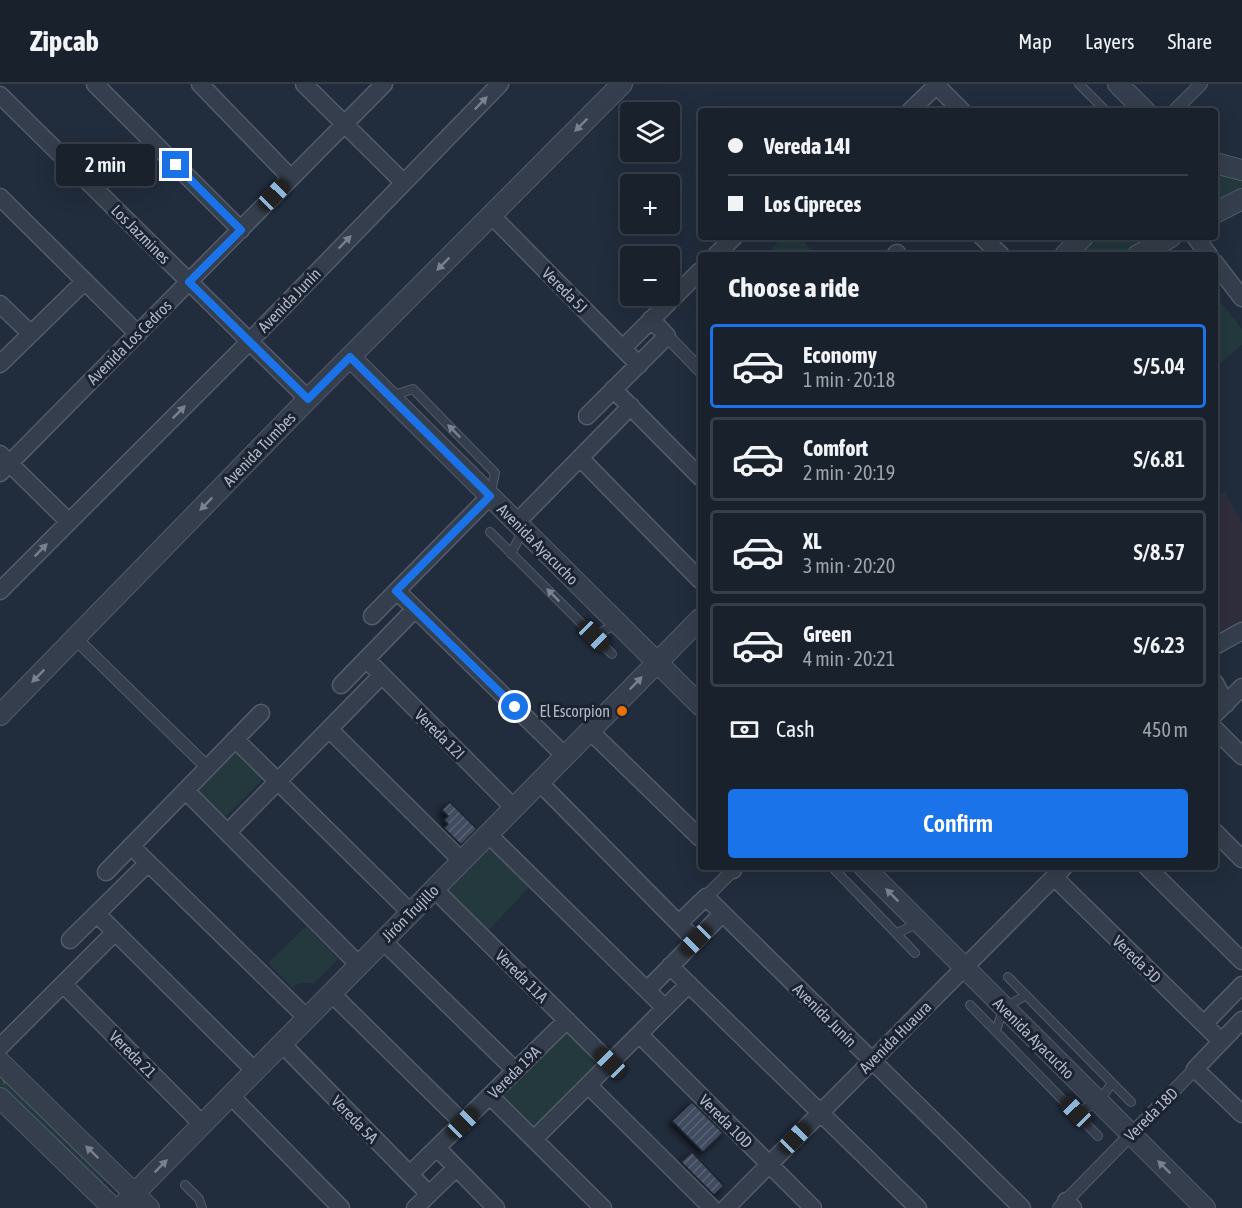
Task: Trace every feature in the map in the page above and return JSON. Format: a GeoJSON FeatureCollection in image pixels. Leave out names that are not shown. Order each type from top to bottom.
{"type":"FeatureCollection","features":[{"type":"Feature","properties":{"kind":"street"},"geometry":{"type":"LineString","coordinates":[[95,84],[241,230]]}},
{"type":"Feature","properties":{"kind":"street"},"geometry":{"type":"LineString","coordinates":[[200,84],[291,178]]}},
{"type":"Feature","properties":{"kind":"street"},"geometry":{"type":"LineString","coordinates":[[304,84],[403,182]]}},
{"type":"Feature","properties":{"kind":"street","name":"Avenida Los Cedros"},"geometry":{"type":"LineString","coordinates":[[3,463],[138,334],[384,84]]}},
{"type":"Feature","properties":{"kind":"street","name":"Avenida Junín"},"geometry":{"type":"LineString","coordinates":[[0,591],[500,84]]}},
{"type":"Feature","properties":{"kind":"street","name":"Avenida Tumbes"},"geometry":{"type":"LineString","coordinates":[[0,714],[308,399],[622,84]]}},
{"type":"Feature","properties":{"kind":"street"},"geometry":{"type":"LineString","coordinates":[[1118,84],[1136,105]]}},
{"type":"Feature","properties":{"kind":"street"},"geometry":{"type":"LineString","coordinates":[[1177,108],[1201,84]]}},
{"type":"Feature","properties":{"kind":"street"},"geometry":{"type":"LineString","coordinates":[[913,108],[936,85],[959,108]]}},
{"type":"Feature","properties":{"kind":"street","name":"Los Jazmines"},"geometry":{"type":"LineString","coordinates":[[0,95],[308,399]]}},
{"type":"Feature","properties":{"kind":"street"},"geometry":{"type":"LineString","coordinates":[[1218,164],[1242,170]]}},
{"type":"Feature","properties":{"kind":"street"},"geometry":{"type":"LineString","coordinates":[[0,197],[138,334]]}},
{"type":"Feature","properties":{"kind":"street"},"geometry":{"type":"LineString","coordinates":[[1218,211],[1242,199]]}},
{"type":"Feature","properties":{"kind":"street","name":"Vereda 5J"},"geometry":{"type":"LineString","coordinates":[[491,215],[639,365]]}},
{"type":"Feature","properties":{"kind":"street"},"geometry":{"type":"LineString","coordinates":[[719,252],[731,240]]}},
{"type":"Feature","properties":{"kind":"street"},"geometry":{"type":"LineString","coordinates":[[985,240],[998,252]]}},
{"type":"Feature","properties":{"kind":"street"},"geometry":{"type":"LineString","coordinates":[[1068,252],[1080,240]]}},
{"type":"Feature","properties":{"kind":"street"},"geometry":{"type":"LineString","coordinates":[[1144,252],[1166,240]]}},
{"type":"Feature","properties":{"kind":"street"},"geometry":{"type":"LineString","coordinates":[[1197,240],[1207,252]]}},
{"type":"Feature","properties":{"kind":"street"},"geometry":{"type":"LineString","coordinates":[[1218,267],[1242,298]]}},
{"type":"Feature","properties":{"kind":"street"},"geometry":{"type":"LineString","coordinates":[[622,348],[698,273]]}},
{"type":"Feature","properties":{"kind":"street"},"geometry":{"type":"LineString","coordinates":[[0,364],[85,281]]}},
{"type":"Feature","properties":{"kind":"street"},"geometry":{"type":"LineString","coordinates":[[0,304],[31,334]]}},
{"type":"Feature","properties":{"kind":"street"},"geometry":{"type":"LineString","coordinates":[[651,319],[698,368]]}},
{"type":"Feature","properties":{"kind":"street"},"geometry":{"type":"LineString","coordinates":[[587,416],[667,336]]}},
{"type":"Feature","properties":{"kind":"street","name":"Avenida Ayacucho"},"geometry":{"type":"LineString","coordinates":[[350,357],[698,703]]}},
{"type":"Feature","properties":{"kind":"street"},"geometry":{"type":"LineString","coordinates":[[614,389],[698,475]]}},
{"type":"Feature","properties":{"kind":"street"},"geometry":{"type":"LineString","coordinates":[[520,526],[580,458],[631,406]]}},
{"type":"Feature","properties":{"kind":"street"},"geometry":{"type":"LineString","coordinates":[[580,458],[698,578]]}},
{"type":"Feature","properties":{"kind":"street"},"geometry":{"type":"LineString","coordinates":[[3,463],[69,522]]}},
{"type":"Feature","properties":{"kind":"street"},"geometry":{"type":"LineString","coordinates":[[372,616],[490,496]]}},
{"type":"Feature","properties":{"kind":"street"},"geometry":{"type":"LineString","coordinates":[[396,591],[565,756]]}},
{"type":"Feature","properties":{"kind":"street"},"geometry":{"type":"LineString","coordinates":[[341,685],[415,609]]}},
{"type":"Feature","properties":{"kind":"street","name":"Jirón Trujillo"},"geometry":{"type":"LineString","coordinates":[[120,1208],[698,621]]}},
{"type":"Feature","properties":{"kind":"street"},"geometry":{"type":"LineString","coordinates":[[1218,644],[1242,631]]}},
{"type":"Feature","properties":{"kind":"street"},"geometry":{"type":"LineString","coordinates":[[75,638],[208,768]]}},
{"type":"Feature","properties":{"kind":"street","name":"Vereda 12I"},"geometry":{"type":"LineString","coordinates":[[366,659],[513,808]]}},
{"type":"Feature","properties":{"kind":"street"},"geometry":{"type":"LineString","coordinates":[[228,832],[382,675]]}},
{"type":"Feature","properties":{"kind":"street"},"geometry":{"type":"LineString","coordinates":[[1220,709],[1242,687]]}},
{"type":"Feature","properties":{"kind":"street"},"geometry":{"type":"LineString","coordinates":[[106,872],[261,713]]}},
{"type":"Feature","properties":{"kind":"street"},"geometry":{"type":"LineString","coordinates":[[330,730],[462,861]]}},
{"type":"Feature","properties":{"kind":"street"},"geometry":{"type":"LineString","coordinates":[[590,730],[698,836]]}},
{"type":"Feature","properties":{"kind":"street"},"geometry":{"type":"LineString","coordinates":[[1218,732],[1242,756]]}},
{"type":"Feature","properties":{"kind":"street"},"geometry":{"type":"LineString","coordinates":[[235,739],[411,912]]}},
{"type":"Feature","properties":{"kind":"street"},"geometry":{"type":"LineString","coordinates":[[539,782],[696,940]]}},
{"type":"Feature","properties":{"kind":"street"},"geometry":{"type":"LineString","coordinates":[[186,791],[359,964]]}},
{"type":"Feature","properties":{"kind":"street"},"geometry":{"type":"LineString","coordinates":[[488,834],[665,1008]]}},
{"type":"Feature","properties":{"kind":"street"},"geometry":{"type":"LineString","coordinates":[[1218,835],[1242,859]]}},
{"type":"Feature","properties":{"kind":"street"},"geometry":{"type":"LineString","coordinates":[[131,846],[307,1018]]}},
{"type":"Feature","properties":{"kind":"street"},"geometry":{"type":"LineString","coordinates":[[70,940],[148,863]]}},
{"type":"Feature","properties":{"kind":"street"},"geometry":{"type":"LineString","coordinates":[[679,924],[731,870]]}},
{"type":"Feature","properties":{"kind":"street","name":"Avenida Ayacucho"},"geometry":{"type":"LineString","coordinates":[[867,870],[1205,1208]]}},
{"type":"Feature","properties":{"kind":"street"},"geometry":{"type":"LineString","coordinates":[[1150,870],[1240,956]]}},
{"type":"Feature","properties":{"kind":"street","name":"Avenida Huaura"},"geometry":{"type":"LineString","coordinates":[[726,1208],[1059,872]]}},
{"type":"Feature","properties":{"kind":"street","name":"Vereda 3D"},"geometry":{"type":"LineString","coordinates":[[1059,872],[1221,1041]]}},
{"type":"Feature","properties":{"kind":"street","name":"Vereda 11A"},"geometry":{"type":"LineString","coordinates":[[434,889],[610,1063]]}},
{"type":"Feature","properties":{"kind":"street","name":"Avenida Junín"},"geometry":{"type":"LineString","coordinates":[[706,897],[1021,1207]]}},
{"type":"Feature","properties":{"kind":"street"},"geometry":{"type":"LineString","coordinates":[[97,914],[255,1071]]}},
{"type":"Feature","properties":{"kind":"street"},"geometry":{"type":"LineString","coordinates":[[647,990],[722,914]]}},
{"type":"Feature","properties":{"kind":"street"},"geometry":{"type":"LineString","coordinates":[[0,1047],[115,932]]}},
{"type":"Feature","properties":{"kind":"street"},"geometry":{"type":"LineString","coordinates":[[383,941],[515,1070]]}},
{"type":"Feature","properties":{"kind":"street"},"geometry":{"type":"LineString","coordinates":[[670,966],[918,1208]]}},
{"type":"Feature","properties":{"kind":"street","name":"Vereda 21"},"geometry":{"type":"LineString","coordinates":[[63,984],[202,1124]]}},
{"type":"Feature","properties":{"kind":"street"},"geometry":{"type":"LineString","coordinates":[[534,1139],[689,984]]}},
{"type":"Feature","properties":{"kind":"street"},"geometry":{"type":"LineString","coordinates":[[1204,1024],[1242,985]]}},
{"type":"Feature","properties":{"kind":"street"},"geometry":{"type":"LineString","coordinates":[[331,993],[463,1123]]}},
{"type":"Feature","properties":{"kind":"street"},"geometry":{"type":"LineString","coordinates":[[1227,1000],[1242,1017]]}},
{"type":"Feature","properties":{"kind":"street","name":"Vereda 18D"},"geometry":{"type":"LineString","coordinates":[[1066,1206],[1242,1017]]}},
{"type":"Feature","properties":{"kind":"street","name":"Vereda 19A"},"geometry":{"type":"LineString","coordinates":[[410,1174],[567,1020]]}},
{"type":"Feature","properties":{"kind":"street","name":"Vereda 10D"},"geometry":{"type":"LineString","coordinates":[[639,1034],[813,1208]]}},
{"type":"Feature","properties":{"kind":"street","name":"Vereda 5A"},"geometry":{"type":"LineString","coordinates":[[282,1044],[429,1194]]}},
{"type":"Feature","properties":{"kind":"street"},"geometry":{"type":"LineString","coordinates":[[0,1062],[149,1208]]}},
{"type":"Feature","properties":{"kind":"street"},"geometry":{"type":"LineString","coordinates":[[1195,1069],[1242,1114]]}},
{"type":"Feature","properties":{"kind":"street"},"geometry":{"type":"LineString","coordinates":[[588,1085],[712,1208]]}},
{"type":"Feature","properties":{"kind":"street"},"geometry":{"type":"LineString","coordinates":[[230,1095],[341,1208]]}},
{"type":"Feature","properties":{"kind":"street"},"geometry":{"type":"LineString","coordinates":[[490,1096],[603,1208]]}},
{"type":"Feature","properties":{"kind":"street"},"geometry":{"type":"LineString","coordinates":[[0,1098],[113,1208]]}},
{"type":"Feature","properties":{"kind":"street"},"geometry":{"type":"LineString","coordinates":[[437,1148],[496,1208]]}},
{"type":"Feature","properties":{"kind":"street"},"geometry":{"type":"LineString","coordinates":[[415,1208],[456,1168]]}},
{"type":"Feature","properties":{"kind":"lane"},"geometry":{"type":"LineString","coordinates":[[1079,84],[1103,108]]}},
{"type":"Feature","properties":{"kind":"lane"},"geometry":{"type":"LineString","coordinates":[[512,554],[520,526]]}},
{"type":"Feature","properties":{"kind":"lane"},"geometry":{"type":"LineString","coordinates":[[490,532],[612,654]]}},
{"type":"Feature","properties":{"kind":"lane"},"geometry":{"type":"LineString","coordinates":[[594,636],[619,623]]}},
{"type":"Feature","properties":{"kind":"lane"},"geometry":{"type":"LineString","coordinates":[[835,870],[915,952]]}},
{"type":"Feature","properties":{"kind":"lane"},"geometry":{"type":"LineString","coordinates":[[897,933],[919,922]]}},
{"type":"Feature","properties":{"kind":"lane"},"geometry":{"type":"LineString","coordinates":[[1008,977],[1131,1102]]}},
{"type":"Feature","properties":{"kind":"lane"},"geometry":{"type":"LineString","coordinates":[[996,1030],[1004,1008],[1026,995]]}},
{"type":"Feature","properties":{"kind":"lane"},"geometry":{"type":"LineString","coordinates":[[970,1005],[1098,1136]]}},
{"type":"Feature","properties":{"kind":"lane"},"geometry":{"type":"LineString","coordinates":[[1076,1112],[1098,1103],[1112,1083]]}},
{"type":"Feature","properties":{"kind":"lane"},"geometry":{"type":"LineString","coordinates":[[185,1185],[199,1199],[202,1208]]}},
{"type":"Feature","properties":{"kind":"shaded area"},"geometry":{"type":"Polygon","coordinates":[[[1225,492],[1242,523],[1242,621],[1218,633],[1218,496],[1225,492]]]}},
{"type":"Feature","properties":{"kind":"green space"},"geometry":{"type":"Polygon","coordinates":[[[1218,167],[1242,174],[1242,189],[1218,202],[1218,167]]]}},
{"type":"Feature","properties":{"kind":"green space"},"geometry":{"type":"Polygon","coordinates":[[[780,240],[802,240],[814,252],[768,252],[780,240]]]}},
{"type":"Feature","properties":{"kind":"green space"},"geometry":{"type":"Polygon","coordinates":[[[1083,240],[1150,240],[1128,252],[1071,252],[1083,240]]]}},
{"type":"Feature","properties":{"kind":"green space"},"geometry":{"type":"Polygon","coordinates":[[[1218,299],[1242,329],[1242,345],[1218,365],[1218,299]]]}},
{"type":"Feature","properties":{"kind":"green space"},"geometry":{"type":"Polygon","coordinates":[[[237,745],[267,775],[224,818],[194,789],[237,745]]]}},
{"type":"Feature","properties":{"kind":"green space"},"geometry":{"type":"Polygon","coordinates":[[[489,839],[532,884],[485,934],[438,889],[489,839]]]}},
{"type":"Feature","properties":{"kind":"green space"},"geometry":{"type":"Polygon","coordinates":[[[306,926],[338,959],[314,983],[299,983],[293,988],[268,963],[306,926]]]}},
{"type":"Feature","properties":{"kind":"green space"},"geometry":{"type":"Polygon","coordinates":[[[567,1025],[605,1064],[534,1134],[495,1095],[567,1025]]]}},
{"type":"Feature","properties":{"kind":"green space"},"geometry":{"type":"Polygon","coordinates":[[[0,1070],[109,1178],[101,1184],[63,1145],[32,1121],[0,1089],[0,1070]]]}},
{"type":"Feature","properties":{"kind":"building"},"geometry":{"type":"Polygon","coordinates":[[[450,802],[477,829],[461,845],[444,828],[448,824],[444,820],[448,816],[442,810],[450,802]]]}},
{"type":"Feature","properties":{"kind":"building"},"geometry":{"type":"Polygon","coordinates":[[[692,1102],[723,1133],[703,1152],[672,1121],[692,1102]]]}},
{"type":"Feature","properties":{"kind":"building"},"geometry":{"type":"Polygon","coordinates":[[[692,1152],[724,1186],[714,1195],[681,1162],[692,1152]]]}},
{"type":"Feature","properties":{"kind":"place","name":"El Escorpion"},"geometry":{"type":"Point","coordinates":[622,711]}},
{"type":"Feature","properties":{"kind":"route"},"geometry":{"type":"LineString","coordinates":[[176,165],[241,230],[189,282],[308,399],[350,357],[490,496],[396,591],[515,707]]}}]}
